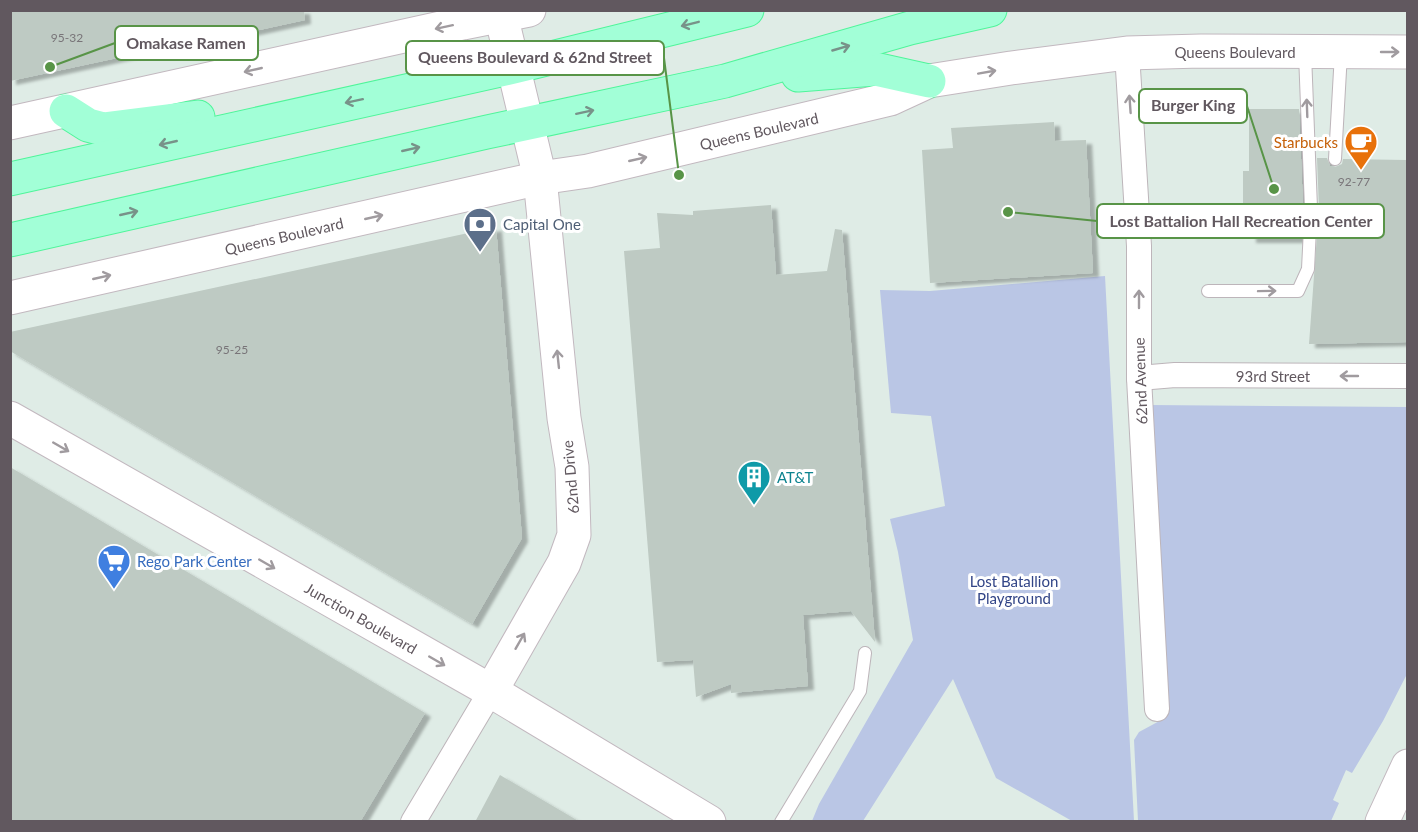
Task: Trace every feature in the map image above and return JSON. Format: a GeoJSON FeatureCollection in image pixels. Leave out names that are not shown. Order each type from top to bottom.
{"type":"FeatureCollection","features":[{"type":"Feature","properties":{"kind":"main road"},"geometry":{"type":"LineString","coordinates":[[10,179],[308,112],[517,80],[747,10]]}},
{"type":"Feature","properties":{"kind":"main road"},"geometry":{"type":"LineString","coordinates":[[10,240],[725,81],[910,28],[990,10]]}},
{"type":"Feature","properties":{"kind":"main road"},"geometry":{"type":"LineString","coordinates":[[725,81],[875,69],[929,81]]}},
{"type":"Feature","properties":{"kind":"main road"},"geometry":{"type":"LineString","coordinates":[[66,111],[88,125],[103,129],[228,112],[308,112]]}},
{"type":"Feature","properties":{"kind":"street","name":"62nd Drive"},"geometry":{"type":"LineString","coordinates":[[413,822],[564,563],[574,535],[572,467],[564,418],[540,178],[517,80],[510,12]]}},
{"type":"Feature","properties":{"kind":"street"},"geometry":{"type":"LineString","coordinates":[[10,123],[510,12]]}},
{"type":"Feature","properties":{"kind":"street","name":"Queens Boulevard"},"geometry":{"type":"LineString","coordinates":[[10,298],[540,178],[588,171],[890,99],[929,81],[1127,53],[1407,52]]}},
{"type":"Feature","properties":{"kind":"street","name":"62nd Avenue"},"geometry":{"type":"LineString","coordinates":[[1127,53],[1139,246],[1139,378],[1157,709]]}},
{"type":"Feature","properties":{"kind":"street","name":"93rd Street"},"geometry":{"type":"LineString","coordinates":[[1139,378],[1175,375],[1407,376]]}},
{"type":"Feature","properties":{"kind":"street","name":"Junction Boulevard"},"geometry":{"type":"LineString","coordinates":[[10,418],[491,691],[709,822]]}},
{"type":"Feature","properties":{"kind":"street"},"geometry":{"type":"LineString","coordinates":[[1382,822],[1407,765]]}},
{"type":"Feature","properties":{"kind":"lane"},"geometry":{"type":"LineString","coordinates":[[1208,291],[1298,291],[1308,269],[1311,208],[1305,51]]}},
{"type":"Feature","properties":{"kind":"lane"},"geometry":{"type":"LineString","coordinates":[[1335,159],[1341,52]]}},
{"type":"Feature","properties":{"kind":"lane"},"geometry":{"type":"LineString","coordinates":[[782,822],[860,691],[865,652]]}},
{"type":"Feature","properties":{"kind":"green space","name":"Lost Batallion Playground"},"geometry":{"type":"Polygon","coordinates":[[[1105,276],[1134,821],[1072,821],[996,778],[953,679],[863,821],[812,821],[819,804],[913,640],[890,519],[945,506],[931,416],[891,413],[880,290],[930,291],[1105,276]]]}},
{"type":"Feature","properties":{"kind":"green space"},"geometry":{"type":"Polygon","coordinates":[[[1149,405],[1407,407],[1407,674],[1383,721],[1352,773],[1346,770],[1333,800],[1339,803],[1331,821],[1138,821],[1134,740],[1139,732],[1165,718],[1149,405]]]}},
{"type":"Feature","properties":{"kind":"building"},"geometry":{"type":"Polygon","coordinates":[[[10,10],[304,10],[305,20],[10,81],[10,10]]]}},
{"type":"Feature","properties":{"kind":"building"},"geometry":{"type":"Polygon","coordinates":[[[1249,109],[1299,109],[1303,208],[1301,239],[1250,239],[1250,207],[1243,207],[1243,171],[1249,171],[1249,109]]]}},
{"type":"Feature","properties":{"kind":"building"},"geometry":{"type":"Polygon","coordinates":[[[1054,122],[1055,141],[1086,140],[1093,273],[930,283],[922,150],[953,148],[951,128],[1054,122]]]}},
{"type":"Feature","properties":{"kind":"building"},"geometry":{"type":"Polygon","coordinates":[[[1317,158],[1327,158],[1330,166],[1335,167],[1342,164],[1343,159],[1407,160],[1407,342],[1309,344],[1319,208],[1317,158]]]}},
{"type":"Feature","properties":{"kind":"building","name":"AT&T"},"geometry":{"type":"Polygon","coordinates":[[[771,205],[776,275],[827,271],[835,229],[842,230],[875,642],[851,611],[803,615],[808,686],[731,693],[731,684],[696,697],[693,660],[657,662],[624,251],[660,248],[657,213],[693,215],[693,211],[771,205]]]}},
{"type":"Feature","properties":{"kind":"building"},"geometry":{"type":"Polygon","coordinates":[[[496,227],[522,538],[472,624],[10,351],[10,332],[496,227]]]}},
{"type":"Feature","properties":{"kind":"building","name":"Rego Park Center"},"geometry":{"type":"Polygon","coordinates":[[[10,467],[425,713],[360,822],[10,822],[10,467]]]}},
{"type":"Feature","properties":{"kind":"building"},"geometry":{"type":"Polygon","coordinates":[[[500,775],[580,822],[475,822],[500,775]]]}},
{"type":"Feature","properties":{"kind":"place","name":"Omakase Ramen"},"geometry":{"type":"Point","coordinates":[50,67]}},
{"type":"Feature","properties":{"kind":"place","name":"Starbucks"},"geometry":{"type":"Point","coordinates":[1361,171]}},
{"type":"Feature","properties":{"kind":"place","name":"Queens Boulevard & 62nd Street"},"geometry":{"type":"Point","coordinates":[679,175]}},
{"type":"Feature","properties":{"kind":"place","name":"Burger King"},"geometry":{"type":"Point","coordinates":[1274,189]}},
{"type":"Feature","properties":{"kind":"place","name":"Lost Battalion Hall Recreation Center"},"geometry":{"type":"Point","coordinates":[1008,212]}},
{"type":"Feature","properties":{"kind":"place","name":"Capital One"},"geometry":{"type":"Point","coordinates":[480,253]}},
{"type":"Feature","properties":{"kind":"place","name":"AT&T"},"geometry":{"type":"Point","coordinates":[754,506]}},
{"type":"Feature","properties":{"kind":"place","name":"Rego Park Center"},"geometry":{"type":"Point","coordinates":[114,590]}}]}
